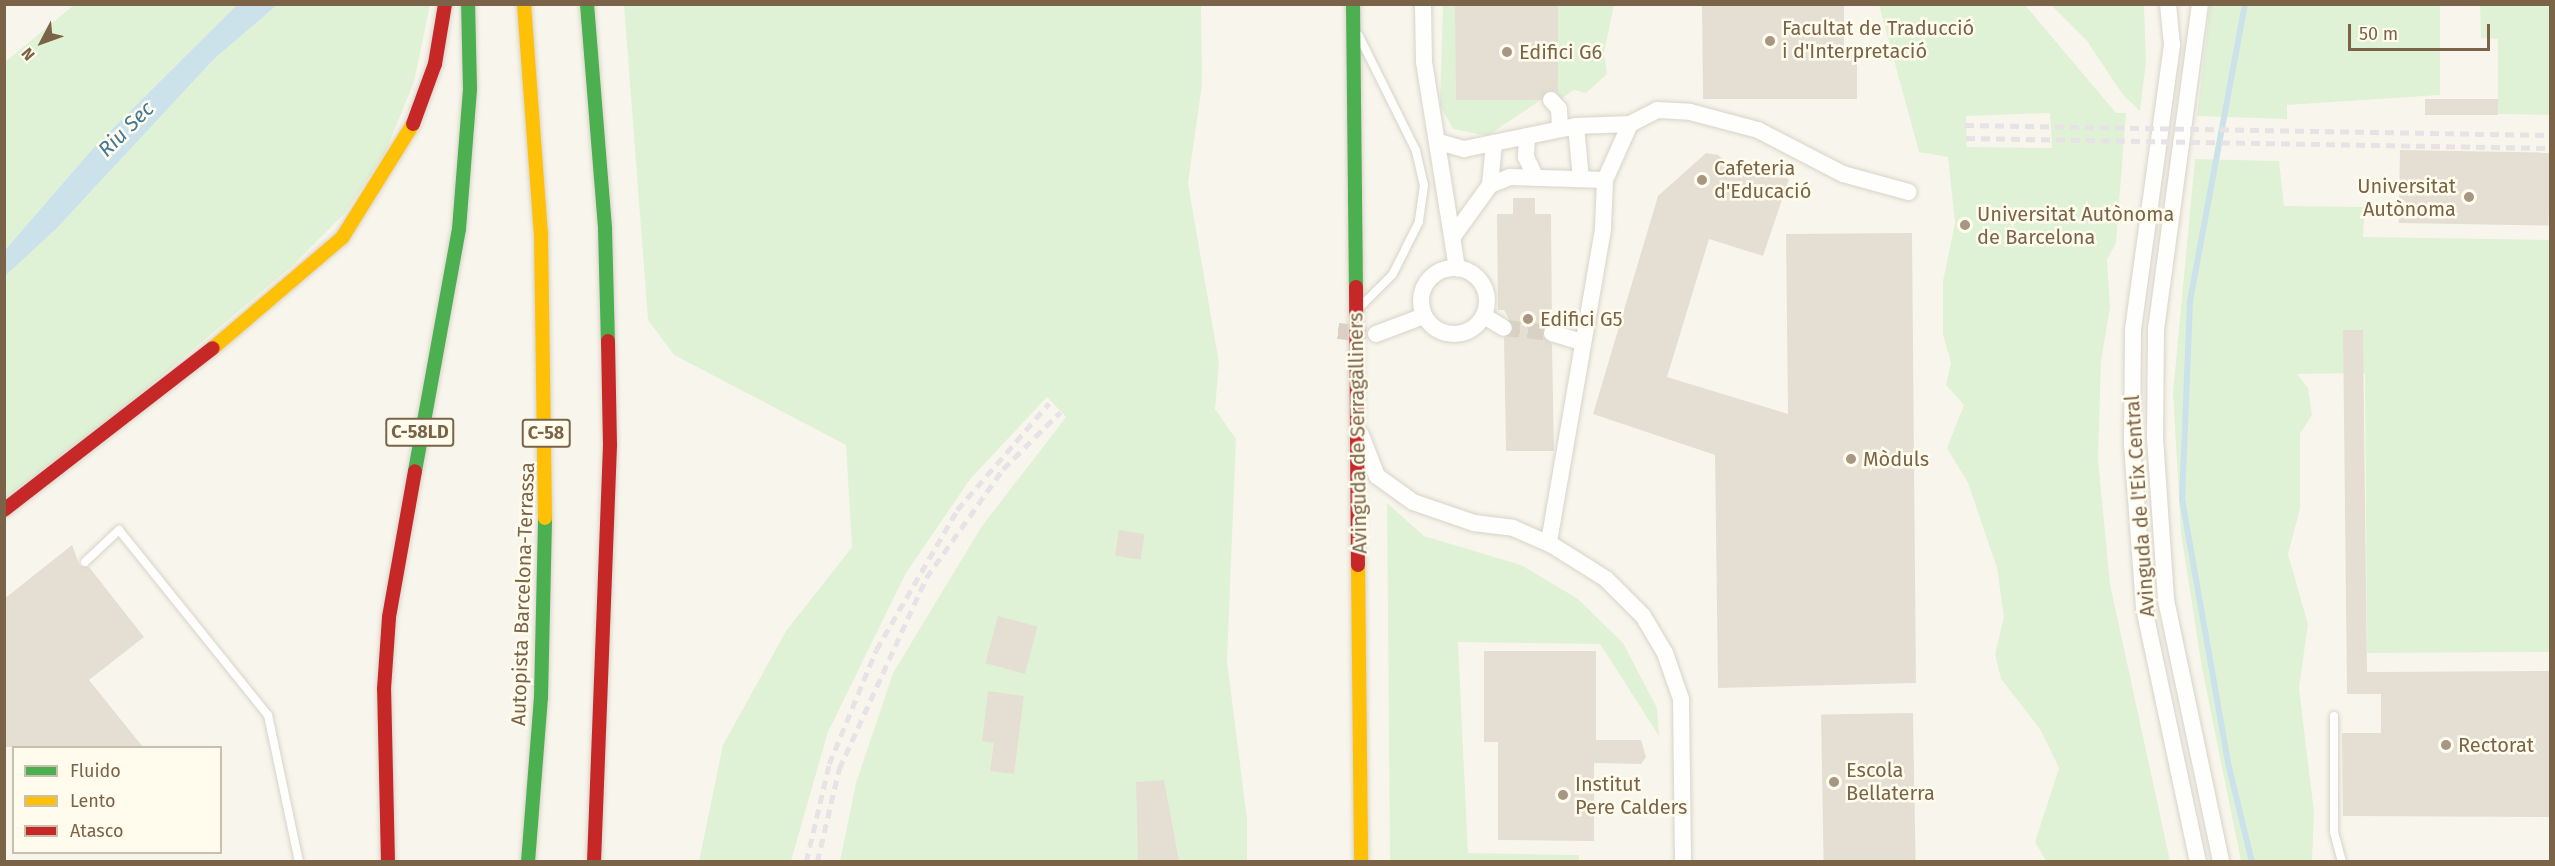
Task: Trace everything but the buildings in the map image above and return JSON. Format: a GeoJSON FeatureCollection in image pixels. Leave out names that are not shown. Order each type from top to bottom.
{"type":"FeatureCollection","features":[{"type":"Feature","properties":{"kind":"main road"},"geometry":{"type":"LineString","coordinates":[[4,510],[232,333],[342,238],[408,139],[435,64],[445,4]]}},
{"type":"Feature","properties":{"kind":"main road","name":"C-58LD"},"geometry":{"type":"LineString","coordinates":[[388,861],[384,689],[388,626],[459,230],[470,89],[468,4]]}},
{"type":"Feature","properties":{"kind":"main road","name":"Autopista Barcelona-Terrassa"},"geometry":{"type":"LineString","coordinates":[[525,4],[540,210],[547,456],[541,697],[528,861]]}},
{"type":"Feature","properties":{"kind":"main road"},"geometry":{"type":"LineString","coordinates":[[587,4],[601,159],[610,445],[594,861]]}},
{"type":"Feature","properties":{"kind":"main road","name":"Avinguda de Serragalliners"},"geometry":{"type":"LineString","coordinates":[[1353,4],[1356,312],[1360,431],[1361,861]]}},
{"type":"Feature","properties":{"kind":"street"},"geometry":{"type":"LineString","coordinates":[[1423,4],[1424,62],[1454,235],[1457,268]]}},
{"type":"Feature","properties":{"kind":"street","name":"Avinguda de l'Eix Central"},"geometry":{"type":"LineString","coordinates":[[2168,4],[2172,45],[2133,330],[2132,444],[2144,608],[2198,861]]}},
{"type":"Feature","properties":{"kind":"street","name":"Avinguda de l'Eix Central"},"geometry":{"type":"LineString","coordinates":[[2200,4],[2156,328],[2155,438],[2166,600],[2221,861]]}},
{"type":"Feature","properties":{"kind":"street"},"geometry":{"type":"LineString","coordinates":[[1551,100],[1559,109],[1568,128],[1581,180]]}},
{"type":"Feature","properties":{"kind":"street"},"geometry":{"type":"LineString","coordinates":[[1439,142],[1464,149],[1568,128],[1630,124],[1657,110],[1710,115],[1758,130],[1843,174],[1909,192]]}},
{"type":"Feature","properties":{"kind":"street"},"geometry":{"type":"LineString","coordinates":[[1550,536],[1581,342],[1603,228],[1605,180],[1630,124]]}},
{"type":"Feature","properties":{"kind":"street"},"geometry":{"type":"LineString","coordinates":[[1527,136],[1526,157],[1536,178]]}},
{"type":"Feature","properties":{"kind":"street"},"geometry":{"type":"LineString","coordinates":[[1454,235],[1490,185],[1494,143]]}},
{"type":"Feature","properties":{"kind":"street"},"geometry":{"type":"LineString","coordinates":[[1490,185],[1510,177],[1605,180]]}},
{"type":"Feature","properties":{"kind":"street"},"geometry":{"type":"LineString","coordinates":[[1457,268],[1483,285],[1484,316],[1459,334],[1439,331],[1424,316],[1424,286],[1437,272],[1457,268]]}},
{"type":"Feature","properties":{"kind":"street","name":"Avinguda de Serragalliners"},"geometry":{"type":"LineString","coordinates":[[1376,334],[1424,316]]}},
{"type":"Feature","properties":{"kind":"street"},"geometry":{"type":"LineString","coordinates":[[1484,316],[1504,327]]}},
{"type":"Feature","properties":{"kind":"street"},"geometry":{"type":"LineString","coordinates":[[1552,333],[1581,342]]}},
{"type":"Feature","properties":{"kind":"street"},"geometry":{"type":"LineString","coordinates":[[1360,431],[1377,476],[1413,502],[1473,523],[1513,528],[1552,545],[1606,579],[1643,616],[1665,653],[1681,699],[1683,861]]}},
{"type":"Feature","properties":{"kind":"lane"},"geometry":{"type":"LineString","coordinates":[[1353,28],[1424,167]]}},
{"type":"Feature","properties":{"kind":"lane"},"geometry":{"type":"LineString","coordinates":[[1356,312],[1392,275],[1419,222],[1424,167],[1439,142]]}},
{"type":"Feature","properties":{"kind":"lane"},"geometry":{"type":"LineString","coordinates":[[85,562],[119,530],[268,715],[299,861]]}},
{"type":"Feature","properties":{"kind":"lane"},"geometry":{"type":"LineString","coordinates":[[2334,716],[2334,832],[2342,861]]}},
{"type":"Feature","properties":{"kind":"green space"},"geometry":{"type":"Polygon","coordinates":[[[74,5],[237,5],[96,145],[5,250],[5,62],[74,5]]]}},
{"type":"Feature","properties":{"kind":"green space"},"geometry":{"type":"Polygon","coordinates":[[[277,5],[430,5],[414,82],[385,153],[345,213],[291,267],[121,410],[5,498],[4,276],[57,228],[214,59],[277,5]]]}},
{"type":"Feature","properties":{"kind":"green space"},"geometry":{"type":"Polygon","coordinates":[[[624,5],[1201,5],[1202,85],[1188,183],[1219,363],[1215,409],[1236,439],[1227,661],[1247,819],[1247,861],[840,861],[856,783],[893,673],[982,526],[1066,417],[1047,397],[971,478],[906,573],[828,732],[791,861],[699,861],[723,745],[786,631],[852,547],[846,445],[674,355],[648,320],[624,5]]]}},
{"type":"Feature","properties":{"kind":"green space"},"geometry":{"type":"Polygon","coordinates":[[[1443,5],[1614,5],[1604,53],[1607,74],[1586,93],[1574,90],[1558,101],[1541,100],[1487,136],[1453,129],[1440,105],[1443,5]]]}},
{"type":"Feature","properties":{"kind":"green space"},"geometry":{"type":"Polygon","coordinates":[[[1879,5],[2025,5],[2116,113],[2126,113],[2116,243],[2107,260],[2110,307],[2101,361],[2098,459],[2110,584],[2170,861],[2046,861],[2035,842],[2059,768],[2040,729],[2001,679],[1995,654],[2004,617],[1997,568],[1968,483],[1947,448],[1964,405],[1946,385],[1951,363],[1943,334],[1943,281],[1955,223],[1948,157],[1919,152],[1879,5]],[[2050,113],[1966,116],[1967,147],[2052,148],[2050,113]]]}},
{"type":"Feature","properties":{"kind":"green space"},"geometry":{"type":"Polygon","coordinates":[[[2051,5],[2144,5],[2146,63],[2140,111],[2123,95],[2087,41],[2051,5]]]}},
{"type":"Feature","properties":{"kind":"green space"},"geometry":{"type":"Polygon","coordinates":[[[2210,5],[2440,5],[2440,95],[2287,105],[2287,119],[2197,116],[2210,5]]]}},
{"type":"Feature","properties":{"kind":"green space"},"geometry":{"type":"Polygon","coordinates":[[[2480,5],[2550,5],[2550,115],[2498,114],[2498,39],[2481,38],[2480,5]]]}},
{"type":"Feature","properties":{"kind":"green space"},"geometry":{"type":"Polygon","coordinates":[[[2195,159],[2279,161],[2284,206],[2365,207],[2363,237],[2550,240],[2550,652],[2367,653],[2365,373],[2297,374],[2308,388],[2312,415],[2300,434],[2300,509],[2288,554],[2308,624],[2299,688],[2314,812],[2312,861],[2241,861],[2202,668],[2181,533],[2173,393],[2195,159]]]}},
{"type":"Feature","properties":{"kind":"green space"},"geometry":{"type":"Polygon","coordinates":[[[1387,503],[1424,536],[1521,565],[1578,599],[1623,643],[1657,708],[1659,736],[1600,644],[1458,642],[1468,853],[1579,855],[1579,861],[1390,861],[1387,503]]]}},
{"type":"Feature","properties":{"kind":"water","name":"Riu Sec"},"geometry":{"type":"Polygon","coordinates":[[[237,5],[277,5],[214,59],[57,228],[5,276],[5,250],[96,145],[237,5]]]}},
{"type":"Feature","properties":{"kind":"waterway"},"geometry":{"type":"LineString","coordinates":[[2245,4],[2190,302],[2182,499],[2228,763],[2252,862]]}},
{"type":"Feature","properties":{"kind":"tunnel"},"geometry":{"type":"LineString","coordinates":[[1504,328],[1552,333]]}},
{"type":"Feature","properties":{"kind":"tunnel"},"geometry":{"type":"LineString","coordinates":[[1338,331],[1366,334]]}},
{"type":"Feature","properties":{"kind":"railway"},"geometry":{"type":"LineString","coordinates":[[1965,125],[2550,135]]}},
{"type":"Feature","properties":{"kind":"railway"},"geometry":{"type":"LineString","coordinates":[[1966,138],[2550,148]]}},
{"type":"Feature","properties":{"kind":"railway"},"geometry":{"type":"LineString","coordinates":[[806,862],[829,764],[876,650],[957,510],[1049,403]]}},
{"type":"Feature","properties":{"kind":"railway"},"geometry":{"type":"LineString","coordinates":[[817,862],[839,769],[926,578],[1003,469],[1060,412]]}},
{"type":"Feature","properties":{"kind":"traffic: fast"},"geometry":{"type":"LineString","coordinates":[[415,471],[459,229],[470,89],[468,4]]}},
{"type":"Feature","properties":{"kind":"traffic: fast"},"geometry":{"type":"LineString","coordinates":[[587,4],[605,229],[608,341]]}},
{"type":"Feature","properties":{"kind":"traffic: fast"},"geometry":{"type":"LineString","coordinates":[[1353,4],[1356,287]]}},
{"type":"Feature","properties":{"kind":"traffic: fast"},"geometry":{"type":"LineString","coordinates":[[528,862],[541,697],[545,518]]}},
{"type":"Feature","properties":{"kind":"traffic: slow"},"geometry":{"type":"LineString","coordinates":[[524,4],[541,233],[545,518]]}},
{"type":"Feature","properties":{"kind":"traffic: slow"},"geometry":{"type":"LineString","coordinates":[[213,348],[342,238],[413,124]]}},
{"type":"Feature","properties":{"kind":"traffic: slow"},"geometry":{"type":"LineString","coordinates":[[1358,565],[1361,862]]}},
{"type":"Feature","properties":{"kind":"traffic: jam"},"geometry":{"type":"LineString","coordinates":[[413,124],[435,64],[445,4]]}},
{"type":"Feature","properties":{"kind":"traffic: jam"},"geometry":{"type":"LineString","coordinates":[[1356,287],[1358,565]]}},
{"type":"Feature","properties":{"kind":"traffic: jam"},"geometry":{"type":"LineString","coordinates":[[594,862],[610,445],[608,341]]}},
{"type":"Feature","properties":{"kind":"traffic: jam"},"geometry":{"type":"LineString","coordinates":[[4,510],[213,348]]}},
{"type":"Feature","properties":{"kind":"traffic: jam"},"geometry":{"type":"LineString","coordinates":[[388,862],[384,689],[389,617],[415,471]]}},
{"type":"Feature","properties":{"kind":"place","name":"Facultat de Traducció i d'Interpretació"},"geometry":{"type":"Point","coordinates":[1770,41]}},
{"type":"Feature","properties":{"kind":"place","name":"Edifici G6"},"geometry":{"type":"Point","coordinates":[1507,52]}},
{"type":"Feature","properties":{"kind":"place","name":"Cafeteria d'Educació"},"geometry":{"type":"Point","coordinates":[1702,180]}},
{"type":"Feature","properties":{"kind":"place","name":"Universitat Autònoma"},"geometry":{"type":"Point","coordinates":[2469,197]}},
{"type":"Feature","properties":{"kind":"place","name":"Universitat Autònoma de Barcelona"},"geometry":{"type":"Point","coordinates":[1965,225]}},
{"type":"Feature","properties":{"kind":"place","name":"Edifici G5"},"geometry":{"type":"Point","coordinates":[1528,319]}},
{"type":"Feature","properties":{"kind":"place","name":"Mòduls"},"geometry":{"type":"Point","coordinates":[1851,459]}},
{"type":"Feature","properties":{"kind":"place","name":"Rectorat"},"geometry":{"type":"Point","coordinates":[2446,745]}},
{"type":"Feature","properties":{"kind":"place","name":"Escola Bellaterra"},"geometry":{"type":"Point","coordinates":[1834,782]}},
{"type":"Feature","properties":{"kind":"place","name":"Institut Pere Calders"},"geometry":{"type":"Point","coordinates":[1563,795]}}]}
